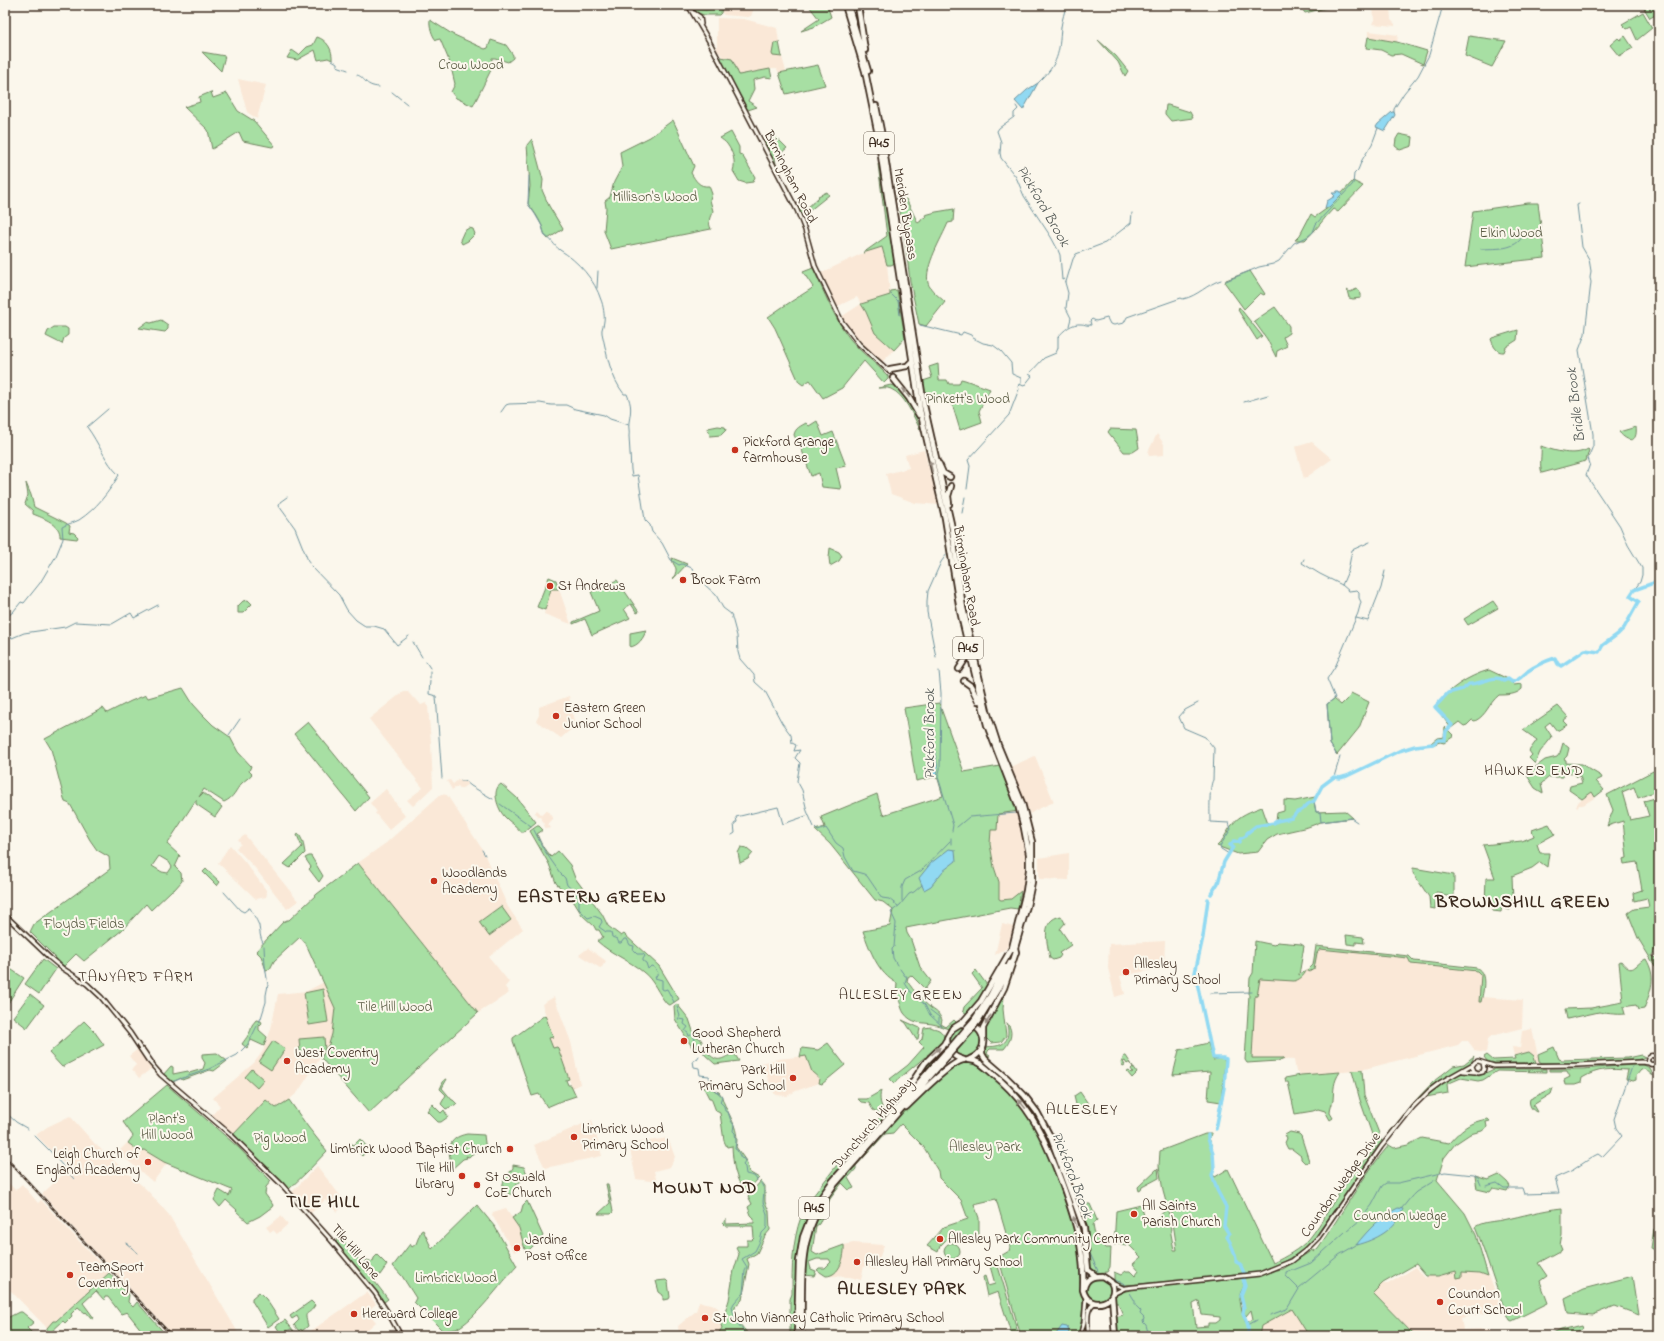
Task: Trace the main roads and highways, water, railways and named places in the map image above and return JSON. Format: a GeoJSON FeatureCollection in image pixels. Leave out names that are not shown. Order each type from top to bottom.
{"type":"FeatureCollection","features":[{"type":"Feature","properties":{"kind":"highway","name":"Meriden Bypass"},"geometry":{"type":"LineString","coordinates":[[845,5],[865,71],[877,130],[914,360]]}},
{"type":"Feature","properties":{"kind":"highway","name":"Meriden Bypass"},"geometry":{"type":"LineString","coordinates":[[848,5],[866,64],[881,131],[922,422]]}},
{"type":"Feature","properties":{"kind":"highway"},"geometry":{"type":"LineString","coordinates":[[858,6],[866,64]]}},
{"type":"Feature","properties":{"kind":"highway","name":"A45"},"geometry":{"type":"LineString","coordinates":[[914,360],[923,364],[918,369],[929,431]]}},
{"type":"Feature","properties":{"kind":"highway"},"geometry":{"type":"LineString","coordinates":[[889,370],[907,366],[914,360]]}},
{"type":"Feature","properties":{"kind":"highway","name":"A45"},"geometry":{"type":"LineString","coordinates":[[893,378],[912,403],[922,422]]}},
{"type":"Feature","properties":{"kind":"highway","name":"Birmingham Road"},"geometry":{"type":"LineString","coordinates":[[922,422],[945,518],[954,581],[987,725],[1022,819],[1028,844],[1031,871]]}},
{"type":"Feature","properties":{"kind":"highway"},"geometry":{"type":"LineString","coordinates":[[929,431],[942,471],[946,476],[950,477]]}},
{"type":"Feature","properties":{"kind":"highway","name":"Birmingham Road"},"geometry":{"type":"LineString","coordinates":[[929,431],[949,516],[963,608],[973,654],[993,728],[1028,822],[1032,842],[1031,871]]}},
{"type":"Feature","properties":{"kind":"highway"},"geometry":{"type":"LineString","coordinates":[[949,516],[948,496],[951,486]]}},
{"type":"Feature","properties":{"kind":"highway"},"geometry":{"type":"LineString","coordinates":[[959,669],[966,658],[963,623]]}},
{"type":"Feature","properties":{"kind":"highway"},"geometry":{"type":"LineString","coordinates":[[964,681],[974,690],[987,725]]}},
{"type":"Feature","properties":{"kind":"highway","name":"A45"},"geometry":{"type":"LineString","coordinates":[[1013,948],[1027,906],[1031,871]]}},
{"type":"Feature","properties":{"kind":"highway"},"geometry":{"type":"LineString","coordinates":[[896,1108],[925,1063],[944,1044],[952,1029],[961,1024],[986,995],[1013,948]]}},
{"type":"Feature","properties":{"kind":"highway"},"geometry":{"type":"LineString","coordinates":[[1013,948],[1016,952],[1010,973],[999,999],[983,1028],[982,1054],[985,1059],[1021,1091],[1032,1104],[1046,1128],[1058,1153],[1083,1224],[1087,1246],[1088,1270],[1096,1276]]}},
{"type":"Feature","properties":{"kind":"highway","name":"Dunchurch Highway"},"geometry":{"type":"LineString","coordinates":[[801,1336],[802,1261],[810,1227],[819,1207],[830,1190],[976,1021],[996,986],[1013,948]]}},
{"type":"Feature","properties":{"kind":"highway"},"geometry":{"type":"LineString","coordinates":[[961,1024],[975,1026],[983,1037]]}},
{"type":"Feature","properties":{"kind":"highway"},"geometry":{"type":"LineString","coordinates":[[946,1039],[950,1052],[955,1057],[977,1062],[1006,1085],[1028,1111],[1043,1135],[1052,1155],[1078,1232],[1083,1256],[1084,1288],[1086,1297],[1096,1303],[1108,1305],[1112,1312]]}},
{"type":"Feature","properties":{"kind":"highway"},"geometry":{"type":"LineString","coordinates":[[884,1128],[949,1067],[959,1061],[976,1056],[982,1049]]}},
{"type":"Feature","properties":{"kind":"highway","name":"Dunchurch Highway"},"geometry":{"type":"LineString","coordinates":[[797,1336],[799,1261],[803,1237],[810,1216],[823,1193],[896,1108],[946,1055]]}},
{"type":"Feature","properties":{"kind":"highway"},"geometry":{"type":"LineString","coordinates":[[1084,1288],[1087,1280],[1096,1276],[1105,1277],[1112,1283],[1112,1312],[1115,1336]]}},
{"type":"Feature","properties":{"kind":"highway"},"geometry":{"type":"LineString","coordinates":[[1103,1303],[1112,1294]]}},
{"type":"Feature","properties":{"kind":"main road","name":"Birmingham Road"},"geometry":{"type":"LineString","coordinates":[[688,5],[698,18],[705,35],[797,210],[805,230],[815,266],[837,313],[854,339],[883,367],[889,370],[893,378]]}},
{"type":"Feature","properties":{"kind":"main road","name":"Tile Hill Lane"},"geometry":{"type":"LineString","coordinates":[[5,915],[50,958],[62,968],[81,980],[101,997],[130,1033],[152,1065],[227,1132],[272,1175],[332,1240],[375,1293],[401,1336]]}},
{"type":"Feature","properties":{"kind":"main road"},"geometry":{"type":"LineString","coordinates":[[1652,1055],[1658,1059],[1653,1065],[1649,1063],[1648,1058],[1652,1055]]}},
{"type":"Feature","properties":{"kind":"main road","name":"Coundon Wedge Drive"},"geometry":{"type":"LineString","coordinates":[[1641,1062],[1648,1058]]}},
{"type":"Feature","properties":{"kind":"main road","name":"Coundon Wedge Drive"},"geometry":{"type":"LineString","coordinates":[[1112,1294],[1125,1288],[1260,1274],[1283,1266],[1292,1261],[1312,1244],[1381,1147],[1413,1107],[1429,1091],[1441,1082],[1477,1061],[1492,1066],[1649,1063]]}},
{"type":"Feature","properties":{"kind":"main road"},"geometry":{"type":"LineString","coordinates":[[1483,1063],[1485,1066],[1484,1070]]}},
{"type":"Feature","properties":{"kind":"main road"},"geometry":{"type":"LineString","coordinates":[[1473,1064],[1473,1069],[1475,1072]]}},
{"type":"Feature","properties":{"kind":"main road","name":"Coundon Wedge Drive"},"geometry":{"type":"LineString","coordinates":[[1462,1071],[1480,1073],[1492,1066]]}},
{"type":"Feature","properties":{"kind":"main road","name":"Coundon Wedge Drive"},"geometry":{"type":"LineString","coordinates":[[1112,1283],[1125,1288]]}},
{"type":"Feature","properties":{"kind":"main road"},"geometry":{"type":"LineString","coordinates":[[1080,1336],[1084,1322],[1086,1297]]}},
{"type":"Feature","properties":{"kind":"main road"},"geometry":{"type":"LineString","coordinates":[[1088,1336],[1088,1310],[1096,1303]]}},
{"type":"Feature","properties":{"kind":"water"},"geometry":{"type":"Polygon","coordinates":[[[1038,83],[1023,110],[1015,101],[1027,90],[1038,83]]]}},
{"type":"Feature","properties":{"kind":"water"},"geometry":{"type":"Polygon","coordinates":[[[1394,112],[1395,115],[1385,131],[1376,127],[1378,124],[1394,112]]]}},
{"type":"Feature","properties":{"kind":"water"},"geometry":{"type":"Polygon","coordinates":[[[1337,191],[1340,191],[1342,194],[1329,207],[1325,208],[1327,201],[1335,196],[1332,193],[1336,193],[1337,191]]]}},
{"type":"Feature","properties":{"kind":"water"},"geometry":{"type":"Polygon","coordinates":[[[934,749],[938,770],[936,776],[931,776],[927,760],[930,757],[930,753],[934,749]]]}},
{"type":"Feature","properties":{"kind":"water"},"geometry":{"type":"Polygon","coordinates":[[[949,849],[955,850],[956,861],[943,871],[931,886],[924,890],[919,878],[931,863],[949,849]]]}},
{"type":"Feature","properties":{"kind":"water"},"geometry":{"type":"Polygon","coordinates":[[[1398,1208],[1403,1209],[1400,1216],[1390,1228],[1377,1237],[1356,1245],[1375,1224],[1398,1208]]]}},
{"type":"Feature","properties":{"kind":"water"},"geometry":{"type":"Polygon","coordinates":[[[1062,1326],[1067,1327],[1069,1331],[1068,1336],[1056,1336],[1056,1334],[1062,1326]]]}},
{"type":"Feature","properties":{"kind":"waterway"},"geometry":{"type":"LineString","coordinates":[[1038,83],[1050,70],[1057,58],[1060,44],[1061,24],[1066,5]]}},
{"type":"Feature","properties":{"kind":"waterway","name":"Pickford Brook"},"geometry":{"type":"LineString","coordinates":[[1394,112],[1394,109],[1404,93],[1418,76],[1429,55],[1443,5]]}},
{"type":"Feature","properties":{"kind":"waterway"},"geometry":{"type":"LineString","coordinates":[[332,60],[337,63],[337,66],[348,70]]}},
{"type":"Feature","properties":{"kind":"waterway"},"geometry":{"type":"LineString","coordinates":[[357,75],[370,85],[379,87]]}},
{"type":"Feature","properties":{"kind":"waterway"},"geometry":{"type":"LineString","coordinates":[[392,92],[407,104]]}},
{"type":"Feature","properties":{"kind":"waterway","name":"Pickford Brook"},"geometry":{"type":"LineString","coordinates":[[1016,106],[1018,109],[1014,113],[1014,117],[997,131],[1001,142],[1001,158],[1016,177],[1024,196],[1058,250],[1060,255],[1062,280],[1064,279],[1068,293],[1066,308],[1071,318],[1069,326]]}},
{"type":"Feature","properties":{"kind":"waterway","name":"Pickford Brook"},"geometry":{"type":"LineString","coordinates":[[1226,281],[1259,267],[1279,261],[1294,243],[1307,237],[1313,232],[1316,224],[1353,184],[1354,174],[1358,170],[1362,160],[1372,144],[1378,128]]}},
{"type":"Feature","properties":{"kind":"waterway"},"geometry":{"type":"LineString","coordinates":[[529,176],[528,204],[542,226],[545,236],[579,265],[595,285],[602,302],[604,310],[602,332],[612,373],[619,387],[624,394],[627,394],[629,398],[631,411],[629,426],[631,470],[632,476],[638,475],[645,520],[650,525],[652,532],[662,543],[671,560],[679,565],[682,564],[692,568],[705,585],[716,595],[723,608],[731,614],[737,636],[740,659],[754,675],[755,682],[765,691],[782,723],[791,735],[792,743],[796,745],[794,751],[800,750],[795,758],[800,763],[797,781],[802,790],[807,811],[814,827],[818,831],[826,828],[836,843],[843,848],[845,857],[853,871],[867,876],[882,898],[889,899],[898,906]]}},
{"type":"Feature","properties":{"kind":"waterway","name":"Bridle Brook"},"geometry":{"type":"LineString","coordinates":[[1579,204],[1577,205],[1582,247],[1589,259],[1591,271],[1585,334],[1579,350],[1593,434],[1593,446],[1588,458],[1590,464],[1586,475],[1620,526],[1628,545],[1642,568],[1640,582],[1634,590]]}},
{"type":"Feature","properties":{"kind":"waterway"},"geometry":{"type":"LineString","coordinates":[[1066,282],[1076,254],[1105,243],[1131,223],[1132,213]]}},
{"type":"Feature","properties":{"kind":"waterway"},"geometry":{"type":"LineString","coordinates":[[1481,249],[1501,248],[1513,245],[1518,242],[1526,231]]}},
{"type":"Feature","properties":{"kind":"waterway"},"geometry":{"type":"LineString","coordinates":[[597,288],[598,271]]}},
{"type":"Feature","properties":{"kind":"waterway","name":"Pickford Brook"},"geometry":{"type":"LineString","coordinates":[[967,489],[970,466],[968,460],[1009,415],[1019,389],[1019,384],[1024,386],[1032,376],[1029,374],[1044,358],[1056,353],[1058,348],[1058,337],[1066,330],[1071,326],[1078,324],[1091,325],[1090,321],[1092,319],[1096,321],[1107,318],[1110,324],[1114,325],[1124,323],[1127,317],[1181,298],[1183,299],[1198,293],[1211,284],[1221,280]]}},
{"type":"Feature","properties":{"kind":"waterway"},"geometry":{"type":"LineString","coordinates":[[891,294],[898,301],[900,315]]}},
{"type":"Feature","properties":{"kind":"waterway"},"geometry":{"type":"LineString","coordinates":[[920,325],[961,335],[963,332],[971,335],[973,338],[983,343],[993,345],[1001,351],[1011,363],[1012,374],[1021,378],[1021,383]]}},
{"type":"Feature","properties":{"kind":"waterway"},"geometry":{"type":"LineString","coordinates":[[1244,402],[1268,395]]}},
{"type":"Feature","properties":{"kind":"waterway"},"geometry":{"type":"LineString","coordinates":[[501,412],[506,405],[509,404],[540,403],[566,405],[575,409],[604,415],[610,419],[629,425]]}},
{"type":"Feature","properties":{"kind":"waterway"},"geometry":{"type":"LineString","coordinates":[[5,618],[13,612],[21,602],[24,603],[40,583],[56,556],[63,539],[62,527],[79,520],[91,511],[111,488],[119,475],[114,470],[87,427],[108,409]]}},
{"type":"Feature","properties":{"kind":"waterway"},"geometry":{"type":"LineString","coordinates":[[287,497],[280,502],[279,506],[295,528],[309,563]]}},
{"type":"Feature","properties":{"kind":"waterway","name":"Pickford Brook"},"geometry":{"type":"LineString","coordinates":[[962,513],[965,497]]}},
{"type":"Feature","properties":{"kind":"waterway","name":"Pickford Brook"},"geometry":{"type":"LineString","coordinates":[[959,548],[959,536],[961,535]]}},
{"type":"Feature","properties":{"kind":"waterway"},"geometry":{"type":"LineString","coordinates":[[1342,585],[1348,571],[1352,550],[1370,542]]}},
{"type":"Feature","properties":{"kind":"waterway","name":"Pickford Brook"},"geometry":{"type":"LineString","coordinates":[[936,657],[927,612],[928,591],[941,562],[947,554]]}},
{"type":"Feature","properties":{"kind":"waterway"},"geometry":{"type":"LineString","coordinates":[[1304,559],[1302,563],[1342,585],[1349,591],[1357,590],[1359,592],[1361,602],[1358,613],[1336,665],[1327,679],[1335,698],[1327,704],[1330,744],[1336,754]]}},
{"type":"Feature","properties":{"kind":"waterway"},"geometry":{"type":"LineString","coordinates":[[311,566],[339,595],[347,610],[356,620],[365,626],[374,626],[384,629],[397,645],[409,636]]}},
{"type":"Feature","properties":{"kind":"waterway"},"geometry":{"type":"LineString","coordinates":[[1356,618],[1368,621],[1381,588],[1385,571]]}},
{"type":"Feature","properties":{"kind":"waterway","name":"Bridle Brook"},"geometry":{"type":"LineString","coordinates":[[1639,602],[1630,596],[1634,590],[1659,581]]}},
{"type":"Feature","properties":{"kind":"waterway"},"geometry":{"type":"LineString","coordinates":[[1211,894],[1218,883],[1224,862],[1233,847],[1230,845],[1234,841],[1239,842],[1240,839],[1246,836],[1247,833],[1256,826],[1292,818],[1297,812],[1314,801],[1322,786],[1334,777],[1340,778],[1347,776],[1399,751],[1415,746],[1433,744],[1438,740],[1445,740],[1446,731],[1452,725],[1435,707],[1448,693],[1463,689],[1469,684],[1497,678],[1504,681],[1508,679],[1512,682],[1519,679],[1534,667],[1555,658],[1561,666],[1585,650],[1599,652],[1603,645],[1624,628],[1638,603]]}},
{"type":"Feature","properties":{"kind":"waterway"},"geometry":{"type":"LineString","coordinates":[[5,631],[12,638],[24,633],[65,627],[75,622],[112,624],[131,613],[134,618],[158,605]]}},
{"type":"Feature","properties":{"kind":"waterway"},"geometry":{"type":"LineString","coordinates":[[413,642],[422,657]]}},
{"type":"Feature","properties":{"kind":"waterway"},"geometry":{"type":"LineString","coordinates":[[426,662],[430,668]]}},
{"type":"Feature","properties":{"kind":"waterway"},"geometry":{"type":"LineString","coordinates":[[430,671],[430,678]]}},
{"type":"Feature","properties":{"kind":"waterway","name":"Pickford Brook"},"geometry":{"type":"LineString","coordinates":[[939,671],[941,693],[940,769],[938,777],[953,825],[952,831]]}},
{"type":"Feature","properties":{"kind":"waterway"},"geometry":{"type":"LineString","coordinates":[[430,681],[429,694],[436,696],[442,778]]}},
{"type":"Feature","properties":{"kind":"waterway"},"geometry":{"type":"LineString","coordinates":[[1198,703],[1185,710],[1179,717],[1184,728],[1205,737],[1214,748],[1213,780],[1210,794],[1210,822],[1229,823],[1231,829],[1220,846],[1221,849],[1229,854]]}},
{"type":"Feature","properties":{"kind":"waterway"},"geometry":{"type":"LineString","coordinates":[[229,735],[240,719]]}},
{"type":"Feature","properties":{"kind":"waterway"},"geometry":{"type":"LineString","coordinates":[[1334,777],[1340,757]]}},
{"type":"Feature","properties":{"kind":"waterway"},"geometry":{"type":"LineString","coordinates":[[461,781],[465,781],[493,799]]}},
{"type":"Feature","properties":{"kind":"waterway"},"geometry":{"type":"LineString","coordinates":[[1314,801],[1316,812],[1320,812],[1321,822],[1351,818],[1357,822]]}},
{"type":"Feature","properties":{"kind":"waterway"},"geometry":{"type":"LineString","coordinates":[[500,804],[531,826]]}},
{"type":"Feature","properties":{"kind":"waterway"},"geometry":{"type":"LineString","coordinates":[[732,835],[735,833],[734,824],[737,822],[736,817],[778,807],[783,824],[809,815]]}},
{"type":"Feature","properties":{"kind":"waterway"},"geometry":{"type":"LineString","coordinates":[[957,827],[969,817],[1016,813]]}},
{"type":"Feature","properties":{"kind":"waterway"},"geometry":{"type":"LineString","coordinates":[[534,830],[544,850],[565,878],[567,885],[577,894],[579,899],[579,909],[588,918],[594,916],[601,919],[602,922],[599,927],[606,932],[611,932],[612,937],[617,939],[619,943],[621,943],[624,939],[627,939],[630,945],[634,946],[633,950],[637,954],[643,954],[645,956],[643,961],[646,963],[648,969],[651,966],[654,967],[658,973],[655,978],[662,980],[662,989],[667,989],[674,1002]]}},
{"type":"Feature","properties":{"kind":"waterway","name":"Pickford Brook"},"geometry":{"type":"LineString","coordinates":[[951,838],[951,844]]}},
{"type":"Feature","properties":{"kind":"waterway"},"geometry":{"type":"LineString","coordinates":[[902,901],[902,887],[905,880],[921,871],[950,841]]}},
{"type":"Feature","properties":{"kind":"waterway"},"geometry":{"type":"LineString","coordinates":[[482,850],[485,855]]}},
{"type":"Feature","properties":{"kind":"waterway","name":"Pickford Brook"},"geometry":{"type":"LineString","coordinates":[[897,965],[893,958],[892,949],[894,947],[896,923],[891,912],[900,905],[909,894],[914,892],[922,885]]}},
{"type":"Feature","properties":{"kind":"waterway"},"geometry":{"type":"LineString","coordinates":[[224,892],[240,910],[244,912],[250,908],[259,925],[263,943]]}},
{"type":"Feature","properties":{"kind":"waterway"},"geometry":{"type":"LineString","coordinates":[[1208,899],[1203,937],[1195,973],[1213,1058],[1226,1059],[1224,1088],[1216,1129]]}},
{"type":"Feature","properties":{"kind":"waterway"},"geometry":{"type":"LineString","coordinates":[[171,1082],[209,1069],[237,1055],[248,1044],[261,1018],[266,1002],[268,985],[264,946]]}},
{"type":"Feature","properties":{"kind":"waterway","name":"Pickford Brook"},"geometry":{"type":"LineString","coordinates":[[900,969],[905,976],[907,976],[905,983],[910,991],[925,1005],[930,1015],[942,1026]]}},
{"type":"Feature","properties":{"kind":"waterway"},"geometry":{"type":"LineString","coordinates":[[1210,993],[1252,992]]}},
{"type":"Feature","properties":{"kind":"waterway"},"geometry":{"type":"LineString","coordinates":[[677,1007],[680,1016],[678,1019],[685,1020],[684,1024],[688,1027],[685,1031],[689,1036],[693,1034],[695,1040],[694,1042],[697,1044],[699,1049]]}},
{"type":"Feature","properties":{"kind":"waterway"},"geometry":{"type":"LineString","coordinates":[[930,1010],[939,1017],[939,1022]]}},
{"type":"Feature","properties":{"kind":"waterway"},"geometry":{"type":"LineString","coordinates":[[699,1056],[693,1061],[694,1067],[699,1068],[700,1075],[709,1076],[712,1088],[722,1096],[720,1102],[724,1106],[725,1111],[728,1112],[734,1125],[733,1131],[735,1133],[736,1141],[735,1149],[741,1158],[744,1159],[745,1162],[743,1165],[745,1167],[746,1174],[754,1176],[757,1180]]}},
{"type":"Feature","properties":{"kind":"waterway","name":"Pickford Brook"},"geometry":{"type":"LineString","coordinates":[[980,1059],[1022,1098],[1042,1127],[1060,1167],[1083,1236]]}},
{"type":"Feature","properties":{"kind":"waterway"},"geometry":{"type":"LineString","coordinates":[[1486,1186],[1497,1183],[1504,1188],[1522,1188],[1524,1194],[1559,1193],[1555,1178],[1573,1170],[1598,1154],[1602,1157],[1622,1136],[1616,1128],[1614,1119],[1632,1067]]}},
{"type":"Feature","properties":{"kind":"waterway"},"geometry":{"type":"LineString","coordinates":[[5,1112],[16,1122],[28,1129]]}},
{"type":"Feature","properties":{"kind":"waterway"},"geometry":{"type":"LineString","coordinates":[[34,1135],[74,1179]]}},
{"type":"Feature","properties":{"kind":"waterway"},"geometry":{"type":"LineString","coordinates":[[1208,1135],[1213,1153],[1214,1169],[1212,1175],[1217,1190],[1226,1207],[1224,1226],[1229,1234],[1227,1237],[1236,1262],[1240,1264],[1244,1273]]}},
{"type":"Feature","properties":{"kind":"waterway"},"geometry":{"type":"LineString","coordinates":[[1347,1231],[1360,1220],[1372,1205],[1382,1186],[1386,1183],[1398,1183],[1445,1172],[1474,1175],[1478,1178],[1481,1185]]}},
{"type":"Feature","properties":{"kind":"waterway"},"geometry":{"type":"LineString","coordinates":[[1401,1209],[1416,1192],[1435,1180]]}},
{"type":"Feature","properties":{"kind":"waterway"},"geometry":{"type":"LineString","coordinates":[[746,1336],[736,1322],[732,1307],[743,1293],[745,1271],[747,1267],[742,1259],[755,1251],[762,1233],[767,1226],[767,1214],[763,1202],[764,1189],[761,1183]]}},
{"type":"Feature","properties":{"kind":"waterway"},"geometry":{"type":"LineString","coordinates":[[1270,1315],[1287,1309],[1299,1289],[1286,1276],[1286,1273],[1311,1263],[1345,1232]]}},
{"type":"Feature","properties":{"kind":"waterway"},"geometry":{"type":"LineString","coordinates":[[126,1243],[138,1253]]}},
{"type":"Feature","properties":{"kind":"waterway"},"geometry":{"type":"LineString","coordinates":[[1299,1288],[1339,1255],[1356,1245]]}},
{"type":"Feature","properties":{"kind":"waterway","name":"Pickford Brook"},"geometry":{"type":"LineString","coordinates":[[1088,1249],[1098,1271]]}},
{"type":"Feature","properties":{"kind":"waterway"},"geometry":{"type":"LineString","coordinates":[[1243,1279],[1245,1286],[1241,1296],[1244,1308],[1243,1313],[1248,1325],[1248,1336]]}},
{"type":"Feature","properties":{"kind":"waterway","name":"Pickford Brook"},"geometry":{"type":"LineString","coordinates":[[1114,1280],[1125,1285]]}},
{"type":"Feature","properties":{"kind":"waterway","name":"Pickford Brook"},"geometry":{"type":"LineString","coordinates":[[1130,1293],[1135,1301],[1135,1305],[1141,1311],[1140,1314],[1144,1318],[1143,1322],[1146,1325],[1149,1336]]}},
{"type":"Feature","properties":{"kind":"waterway"},"geometry":{"type":"LineString","coordinates":[[1248,1325],[1257,1320]]}},
{"type":"Feature","properties":{"kind":"railway"},"geometry":{"type":"LineString","coordinates":[[5,1157],[172,1336]]}},
{"type":"Feature","properties":{"kind":"place","name":"Pickford Grange farmhouse"},"geometry":{"type":"Point","coordinates":[735,450]}},
{"type":"Feature","properties":{"kind":"place","name":"Brook Farm"},"geometry":{"type":"Point","coordinates":[683,580]}},
{"type":"Feature","properties":{"kind":"place","name":"St Andrews"},"geometry":{"type":"Point","coordinates":[550,586]}},
{"type":"Feature","properties":{"kind":"place","name":"Eastern Green Junior School"},"geometry":{"type":"Point","coordinates":[556,716]}},
{"type":"Feature","properties":{"kind":"place","name":"Woodlands Academy"},"geometry":{"type":"Point","coordinates":[434,881]}},
{"type":"Feature","properties":{"kind":"place","name":"Allesley Primary School"},"geometry":{"type":"Point","coordinates":[1126,972]}},
{"type":"Feature","properties":{"kind":"place","name":"Good Shepherd Lutheran Church"},"geometry":{"type":"Point","coordinates":[684,1041]}},
{"type":"Feature","properties":{"kind":"place","name":"West Coventry Academy"},"geometry":{"type":"Point","coordinates":[287,1061]}},
{"type":"Feature","properties":{"kind":"place","name":"Park Hill Primary School"},"geometry":{"type":"Point","coordinates":[793,1078]}},
{"type":"Feature","properties":{"kind":"place","name":"Limbrick Wood Primary School"},"geometry":{"type":"Point","coordinates":[574,1137]}},
{"type":"Feature","properties":{"kind":"place","name":"Limbrick Wood Baptist Church"},"geometry":{"type":"Point","coordinates":[510,1149]}},
{"type":"Feature","properties":{"kind":"place","name":"Leigh Church of England Academy"},"geometry":{"type":"Point","coordinates":[148,1162]}},
{"type":"Feature","properties":{"kind":"place","name":"Tile Hill Library"},"geometry":{"type":"Point","coordinates":[462,1176]}},
{"type":"Feature","properties":{"kind":"place","name":"St Oswald CoE Church"},"geometry":{"type":"Point","coordinates":[477,1185]}},
{"type":"Feature","properties":{"kind":"place","name":"All Saints Parish Church"},"geometry":{"type":"Point","coordinates":[1134,1214]}},
{"type":"Feature","properties":{"kind":"place","name":"Allesley Park Community Centre"},"geometry":{"type":"Point","coordinates":[940,1239]}},
{"type":"Feature","properties":{"kind":"place","name":"Jardine Post Office"},"geometry":{"type":"Point","coordinates":[517,1248]}},
{"type":"Feature","properties":{"kind":"place","name":"Allesley Hall Primary School"},"geometry":{"type":"Point","coordinates":[857,1262]}},
{"type":"Feature","properties":{"kind":"place","name":"TeamSport Coventry"},"geometry":{"type":"Point","coordinates":[70,1275]}},
{"type":"Feature","properties":{"kind":"place","name":"Coundon Court School"},"geometry":{"type":"Point","coordinates":[1440,1302]}},
{"type":"Feature","properties":{"kind":"place","name":"Hereward College"},"geometry":{"type":"Point","coordinates":[354,1314]}},
{"type":"Feature","properties":{"kind":"place","name":"St John Vianney Catholic Primary School"},"geometry":{"type":"Point","coordinates":[705,1318]}},
{"type":"Feature","properties":{"kind":"district","name":"HAWKES END"},"geometry":{"type":"Point","coordinates":[1534,771]}},
{"type":"Feature","properties":{"kind":"district","name":"EASTERN GREEN"},"geometry":{"type":"Point","coordinates":[592,898]}},
{"type":"Feature","properties":{"kind":"district","name":"BROWNSHILL GREEN"},"geometry":{"type":"Point","coordinates":[1523,903]}},
{"type":"Feature","properties":{"kind":"district","name":"TANYARD FARM"},"geometry":{"type":"Point","coordinates":[136,977]}},
{"type":"Feature","properties":{"kind":"district","name":"ALLESLEY GREEN"},"geometry":{"type":"Point","coordinates":[901,995]}},
{"type":"Feature","properties":{"kind":"district","name":"ALLESLEY"},"geometry":{"type":"Point","coordinates":[1082,1110]}},
{"type":"Feature","properties":{"kind":"district","name":"MOUNT NOD"},"geometry":{"type":"Point","coordinates":[705,1189]}},
{"type":"Feature","properties":{"kind":"district","name":"TILE HILL"},"geometry":{"type":"Point","coordinates":[323,1203]}},
{"type":"Feature","properties":{"kind":"district","name":"ALLESLEY PARK"},"geometry":{"type":"Point","coordinates":[902,1290]}},
{"type":"Feature","properties":{"kind":"park label","name":"Crow Wood"},"geometry":{"type":"Point","coordinates":[471,65]}},
{"type":"Feature","properties":{"kind":"park label","name":"Millison's Wood"},"geometry":{"type":"Point","coordinates":[655,197]}},
{"type":"Feature","properties":{"kind":"park label","name":"Elkin Wood"},"geometry":{"type":"Point","coordinates":[1511,233]}},
{"type":"Feature","properties":{"kind":"park label","name":"Pinkett's Wood"},"geometry":{"type":"Point","coordinates":[968,399]}},
{"type":"Feature","properties":{"kind":"park label","name":"Floyds Fields"},"geometry":{"type":"Point","coordinates":[84,924]}},
{"type":"Feature","properties":{"kind":"park label","name":"Tile Hill Wood"},"geometry":{"type":"Point","coordinates":[395,1007]}},
{"type":"Feature","properties":{"kind":"park label","name":"Plant's Hill Wood"},"geometry":{"type":"Point","coordinates":[167,1128]}},
{"type":"Feature","properties":{"kind":"park label","name":"Pig Wood"},"geometry":{"type":"Point","coordinates":[280,1138]}},
{"type":"Feature","properties":{"kind":"park label","name":"Allesley Park"},"geometry":{"type":"Point","coordinates":[985,1147]}},
{"type":"Feature","properties":{"kind":"park label","name":"Coundon Wedge"},"geometry":{"type":"Point","coordinates":[1400,1216]}},
{"type":"Feature","properties":{"kind":"park label","name":"Limbrick Wood"},"geometry":{"type":"Point","coordinates":[456,1278]}}]}
